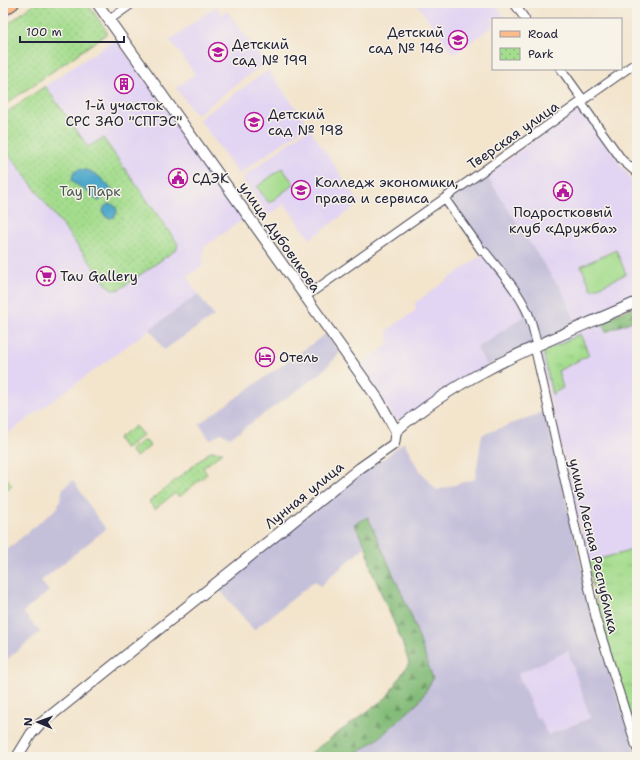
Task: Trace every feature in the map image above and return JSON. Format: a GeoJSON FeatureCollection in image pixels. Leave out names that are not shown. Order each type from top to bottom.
{"type":"FeatureCollection","features":[{"type":"Feature","properties":{"kind":"main road"},"geometry":{"type":"LineString","coordinates":[[3,10],[12,3]]}},
{"type":"Feature","properties":{"kind":"street","name":"улица Дубовикова"},"geometry":{"type":"LineString","coordinates":[[97,3],[378,399],[396,431]]}},
{"type":"Feature","properties":{"kind":"street"},"geometry":{"type":"LineString","coordinates":[[109,20],[133,3]]}},
{"type":"Feature","properties":{"kind":"street"},"geometry":{"type":"LineString","coordinates":[[514,3],[524,18]]}},
{"type":"Feature","properties":{"kind":"street","name":"Тверская улица"},"geometry":{"type":"LineString","coordinates":[[305,297],[637,62]]}},
{"type":"Feature","properties":{"kind":"street"},"geometry":{"type":"LineString","coordinates":[[562,70],[622,160],[637,173]]}},
{"type":"Feature","properties":{"kind":"street","name":"улица Лесная Республика"},"geometry":{"type":"LineString","coordinates":[[445,199],[482,251],[485,252],[499,270],[526,309],[534,329],[536,353],[596,619],[637,749]]}},
{"type":"Feature","properties":{"kind":"street","name":"Лунная улица"},"geometry":{"type":"LineString","coordinates":[[17,757],[31,734],[39,725],[360,468],[394,444],[396,431],[429,404],[489,369],[535,346],[637,302]]}},
{"type":"Feature","properties":{"kind":"shaded area","name":"Детский сад № 146"},"geometry":{"type":"Polygon","coordinates":[[[416,3],[494,3],[505,17],[492,18],[492,27],[454,55],[416,3]]]}},
{"type":"Feature","properties":{"kind":"shaded area","name":"Детский сад № 199"},"geometry":{"type":"Polygon","coordinates":[[[216,6],[222,15],[227,11],[265,63],[196,115],[176,88],[195,74],[170,40],[216,6]]]}},
{"type":"Feature","properties":{"kind":"shaded area"},"geometry":{"type":"Polygon","coordinates":[[[111,42],[118,42],[244,219],[204,247],[202,266],[187,277],[198,294],[3,437],[3,157],[8,152],[107,285],[113,290],[120,289],[177,249],[178,244],[103,138],[88,147],[45,86],[111,42]]]}},
{"type":"Feature","properties":{"kind":"shaded area","name":"Детский сад № 198"},"geometry":{"type":"Polygon","coordinates":[[[268,70],[308,125],[239,174],[199,119],[268,70]]]}},
{"type":"Feature","properties":{"kind":"shaded area"},"geometry":{"type":"Polygon","coordinates":[[[581,107],[637,188],[637,297],[577,325],[559,284],[556,283],[486,175],[581,107]]]}},
{"type":"Feature","properties":{"kind":"shaded area","name":"Колледж экономики, права и сервиса"},"geometry":{"type":"Polygon","coordinates":[[[309,128],[360,203],[310,239],[285,204],[268,215],[242,178],[309,128]]]}},
{"type":"Feature","properties":{"kind":"shaded area"},"geometry":{"type":"Polygon","coordinates":[[[486,175],[556,283],[559,284],[577,325],[487,366],[477,348],[524,316],[515,297],[482,255],[446,203],[486,175]]]}},
{"type":"Feature","properties":{"kind":"shaded area"},"geometry":{"type":"Polygon","coordinates":[[[482,255],[515,297],[524,316],[477,348],[487,366],[403,420],[396,420],[358,367],[388,345],[388,330],[416,310],[415,303],[482,255]]]}},
{"type":"Feature","properties":{"kind":"shaded area"},"geometry":{"type":"Polygon","coordinates":[[[198,294],[214,316],[164,350],[150,329],[198,294]]]}},
{"type":"Feature","properties":{"kind":"shaded area"},"geometry":{"type":"Polygon","coordinates":[[[637,306],[637,549],[588,562],[539,349],[637,306]]]}},
{"type":"Feature","properties":{"kind":"shaded area"},"geometry":{"type":"Polygon","coordinates":[[[326,334],[340,353],[320,374],[230,438],[221,433],[210,440],[199,424],[326,334]]]}},
{"type":"Feature","properties":{"kind":"shaded area"},"geometry":{"type":"Polygon","coordinates":[[[545,411],[581,564],[592,620],[637,757],[352,757],[379,738],[419,702],[433,679],[368,517],[355,524],[366,546],[320,586],[315,581],[254,630],[217,587],[367,467],[382,460],[404,442],[418,468],[437,490],[475,479],[482,435],[545,411]],[[568,651],[518,674],[537,719],[540,718],[548,735],[590,718],[568,651]]]}},
{"type":"Feature","properties":{"kind":"shaded area"},"geometry":{"type":"Polygon","coordinates":[[[73,480],[106,529],[41,581],[49,591],[23,612],[40,632],[3,663],[3,553],[58,507],[63,488],[73,480]]]}},
{"type":"Feature","properties":{"kind":"shaded area"},"geometry":{"type":"Polygon","coordinates":[[[568,651],[590,718],[548,735],[540,718],[537,719],[518,674],[568,651]]]}},
{"type":"Feature","properties":{"kind":"green space"},"geometry":{"type":"Polygon","coordinates":[[[35,3],[87,3],[106,30],[106,34],[3,106],[3,28],[35,3]]]}},
{"type":"Feature","properties":{"kind":"green space","name":"Тау Парк"},"geometry":{"type":"Polygon","coordinates":[[[45,86],[88,147],[103,138],[178,244],[177,249],[120,289],[113,290],[107,285],[8,153],[6,155],[3,152],[3,115],[45,86]]]}},
{"type":"Feature","properties":{"kind":"green space"},"geometry":{"type":"Polygon","coordinates":[[[282,168],[294,184],[269,203],[257,187],[282,168]]]}},
{"type":"Feature","properties":{"kind":"green space"},"geometry":{"type":"Polygon","coordinates":[[[616,250],[626,274],[592,290],[581,266],[616,250]]]}},
{"type":"Feature","properties":{"kind":"green space"},"geometry":{"type":"Polygon","coordinates":[[[637,306],[637,319],[606,332],[601,321],[637,306]]]}},
{"type":"Feature","properties":{"kind":"green space"},"geometry":{"type":"Polygon","coordinates":[[[580,334],[589,355],[558,371],[563,388],[552,394],[543,352],[580,334]]]}},
{"type":"Feature","properties":{"kind":"green space"},"geometry":{"type":"Polygon","coordinates":[[[135,426],[143,435],[125,449],[118,439],[135,426]]]}},
{"type":"Feature","properties":{"kind":"green space"},"geometry":{"type":"Polygon","coordinates":[[[145,439],[150,446],[136,457],[130,450],[145,439]]]}},
{"type":"Feature","properties":{"kind":"green space"},"geometry":{"type":"Polygon","coordinates":[[[211,451],[223,452],[203,468],[207,474],[179,497],[175,493],[155,509],[149,502],[211,451]]]}},
{"type":"Feature","properties":{"kind":"green space"},"geometry":{"type":"Polygon","coordinates":[[[3,473],[12,486],[3,492],[3,473]]]}},
{"type":"Feature","properties":{"kind":"green space"},"geometry":{"type":"Polygon","coordinates":[[[368,517],[411,615],[433,679],[419,702],[379,738],[352,757],[305,757],[387,697],[409,663],[401,639],[372,572],[366,546],[354,524],[368,517]]]}},
{"type":"Feature","properties":{"kind":"green space"},"geometry":{"type":"Polygon","coordinates":[[[637,549],[637,739],[600,619],[588,562],[637,549]]]}},
{"type":"Feature","properties":{"kind":"water"},"geometry":{"type":"Polygon","coordinates":[[[79,169],[85,170],[100,177],[115,194],[113,197],[106,197],[98,201],[74,183],[72,180],[73,173],[79,169]]]}},
{"type":"Feature","properties":{"kind":"water"},"geometry":{"type":"Polygon","coordinates":[[[110,204],[115,206],[117,211],[115,216],[110,218],[105,216],[103,211],[105,206],[110,204]]]}},
{"type":"Feature","properties":{"kind":"place","name":"Детский сад № 146"},"geometry":{"type":"Point","coordinates":[458,40]}},
{"type":"Feature","properties":{"kind":"place","name":"Детский сад № 199"},"geometry":{"type":"Point","coordinates":[218,52]}},
{"type":"Feature","properties":{"kind":"place","name":"1-й участок СРС ЗАО \"СПГЭС\""},"geometry":{"type":"Point","coordinates":[124,84]}},
{"type":"Feature","properties":{"kind":"place","name":"Детский сад № 198"},"geometry":{"type":"Point","coordinates":[254,122]}},
{"type":"Feature","properties":{"kind":"place","name":"СДЭК"},"geometry":{"type":"Point","coordinates":[178,178]}},
{"type":"Feature","properties":{"kind":"place","name":"Колледж экономики, права и сервиса"},"geometry":{"type":"Point","coordinates":[301,190]}},
{"type":"Feature","properties":{"kind":"place","name":"Подростковый клуб «Дружба»"},"geometry":{"type":"Point","coordinates":[563,191]}},
{"type":"Feature","properties":{"kind":"place","name":"Tau Gallery"},"geometry":{"type":"Point","coordinates":[46,276]}},
{"type":"Feature","properties":{"kind":"place","name":"Отель"},"geometry":{"type":"Point","coordinates":[265,357]}}]}
